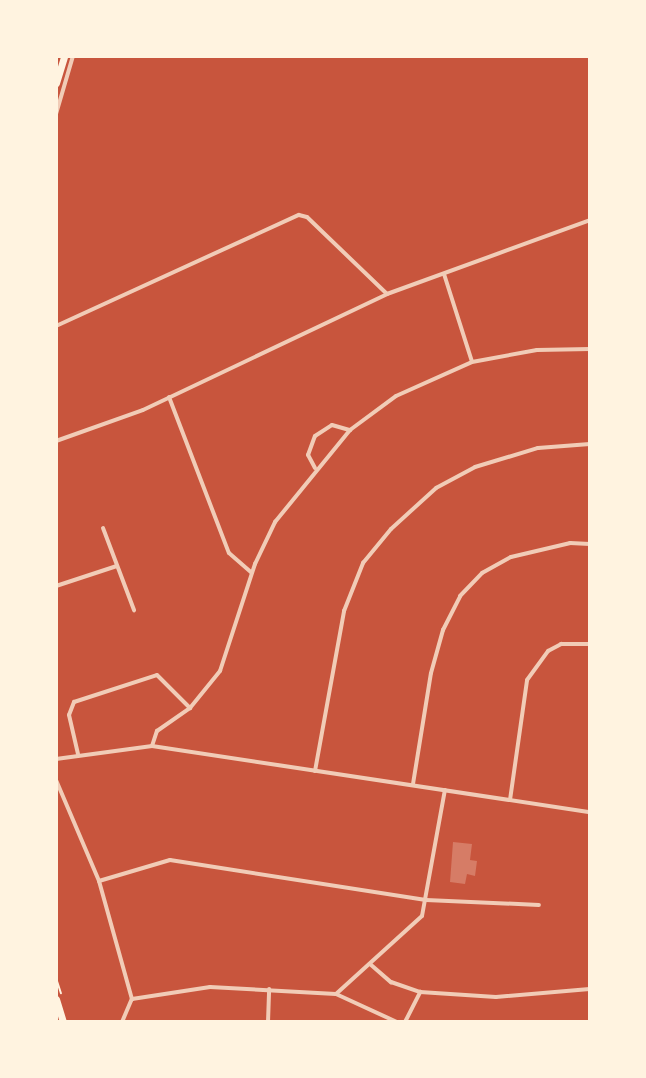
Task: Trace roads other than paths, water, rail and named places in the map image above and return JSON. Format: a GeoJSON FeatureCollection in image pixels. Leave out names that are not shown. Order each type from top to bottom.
{"type":"FeatureCollection","features":[{"type":"Feature","properties":{"kind":"highway"},"geometry":{"type":"LineString","coordinates":[[56,83],[64,56]]}},
{"type":"Feature","properties":{"kind":"highway"},"geometry":{"type":"LineString","coordinates":[[56,999],[63,1022]]}},
{"type":"Feature","properties":{"kind":"street"},"geometry":{"type":"LineString","coordinates":[[56,114],[73,56]]}},
{"type":"Feature","properties":{"kind":"street"},"geometry":{"type":"LineString","coordinates":[[56,326],[299,215],[307,217],[387,294]]}},
{"type":"Feature","properties":{"kind":"street"},"geometry":{"type":"LineString","coordinates":[[56,441],[169,397],[387,294],[590,220]]}},
{"type":"Feature","properties":{"kind":"street"},"geometry":{"type":"LineString","coordinates":[[444,274],[472,362]]}},
{"type":"Feature","properties":{"kind":"street"},"geometry":{"type":"LineString","coordinates":[[152,746],[157,731],[190,708],[226,660],[253,573],[275,522],[315,468],[350,430],[396,396],[472,362],[537,350],[590,349]]}},
{"type":"Feature","properties":{"kind":"street"},"geometry":{"type":"LineString","coordinates":[[169,397],[229,553],[253,573]]}},
{"type":"Feature","properties":{"kind":"street"},"geometry":{"type":"LineString","coordinates":[[315,468],[308,455],[315,436],[332,425],[350,430]]}},
{"type":"Feature","properties":{"kind":"street"},"geometry":{"type":"LineString","coordinates":[[315,771],[344,611],[363,563],[391,529],[436,488],[475,467],[538,448],[590,444]]}},
{"type":"Feature","properties":{"kind":"street"},"geometry":{"type":"LineString","coordinates":[[103,528],[134,610]]}},
{"type":"Feature","properties":{"kind":"street"},"geometry":{"type":"LineString","coordinates":[[413,785],[431,673],[443,630],[460,596],[482,573],[511,557],[570,543],[590,544]]}},
{"type":"Feature","properties":{"kind":"street"},"geometry":{"type":"LineString","coordinates":[[56,586],[117,566]]}},
{"type":"Feature","properties":{"kind":"street"},"geometry":{"type":"LineString","coordinates":[[510,800],[527,680],[548,651],[561,644],[590,644]]}},
{"type":"Feature","properties":{"kind":"street"},"geometry":{"type":"LineString","coordinates":[[78,754],[69,715],[74,702],[157,675],[190,708]]}},
{"type":"Feature","properties":{"kind":"street"},"geometry":{"type":"LineString","coordinates":[[56,759],[152,746],[590,812]]}},
{"type":"Feature","properties":{"kind":"street"},"geometry":{"type":"LineString","coordinates":[[56,780],[99,881],[132,999],[122,1022]]}},
{"type":"Feature","properties":{"kind":"street"},"geometry":{"type":"LineString","coordinates":[[336,994],[413,929],[426,900],[445,790]]}},
{"type":"Feature","properties":{"kind":"street"},"geometry":{"type":"LineString","coordinates":[[99,881],[170,860],[426,900],[539,905]]}},
{"type":"Feature","properties":{"kind":"street"},"geometry":{"type":"LineString","coordinates":[[370,964],[391,982],[420,992],[496,997],[590,989]]}},
{"type":"Feature","properties":{"kind":"street"},"geometry":{"type":"LineString","coordinates":[[132,999],[210,987],[336,994],[397,1022]]}},
{"type":"Feature","properties":{"kind":"street"},"geometry":{"type":"LineString","coordinates":[[268,1022],[269,989]]}},
{"type":"Feature","properties":{"kind":"street"},"geometry":{"type":"LineString","coordinates":[[405,1022],[420,992]]}}]}
